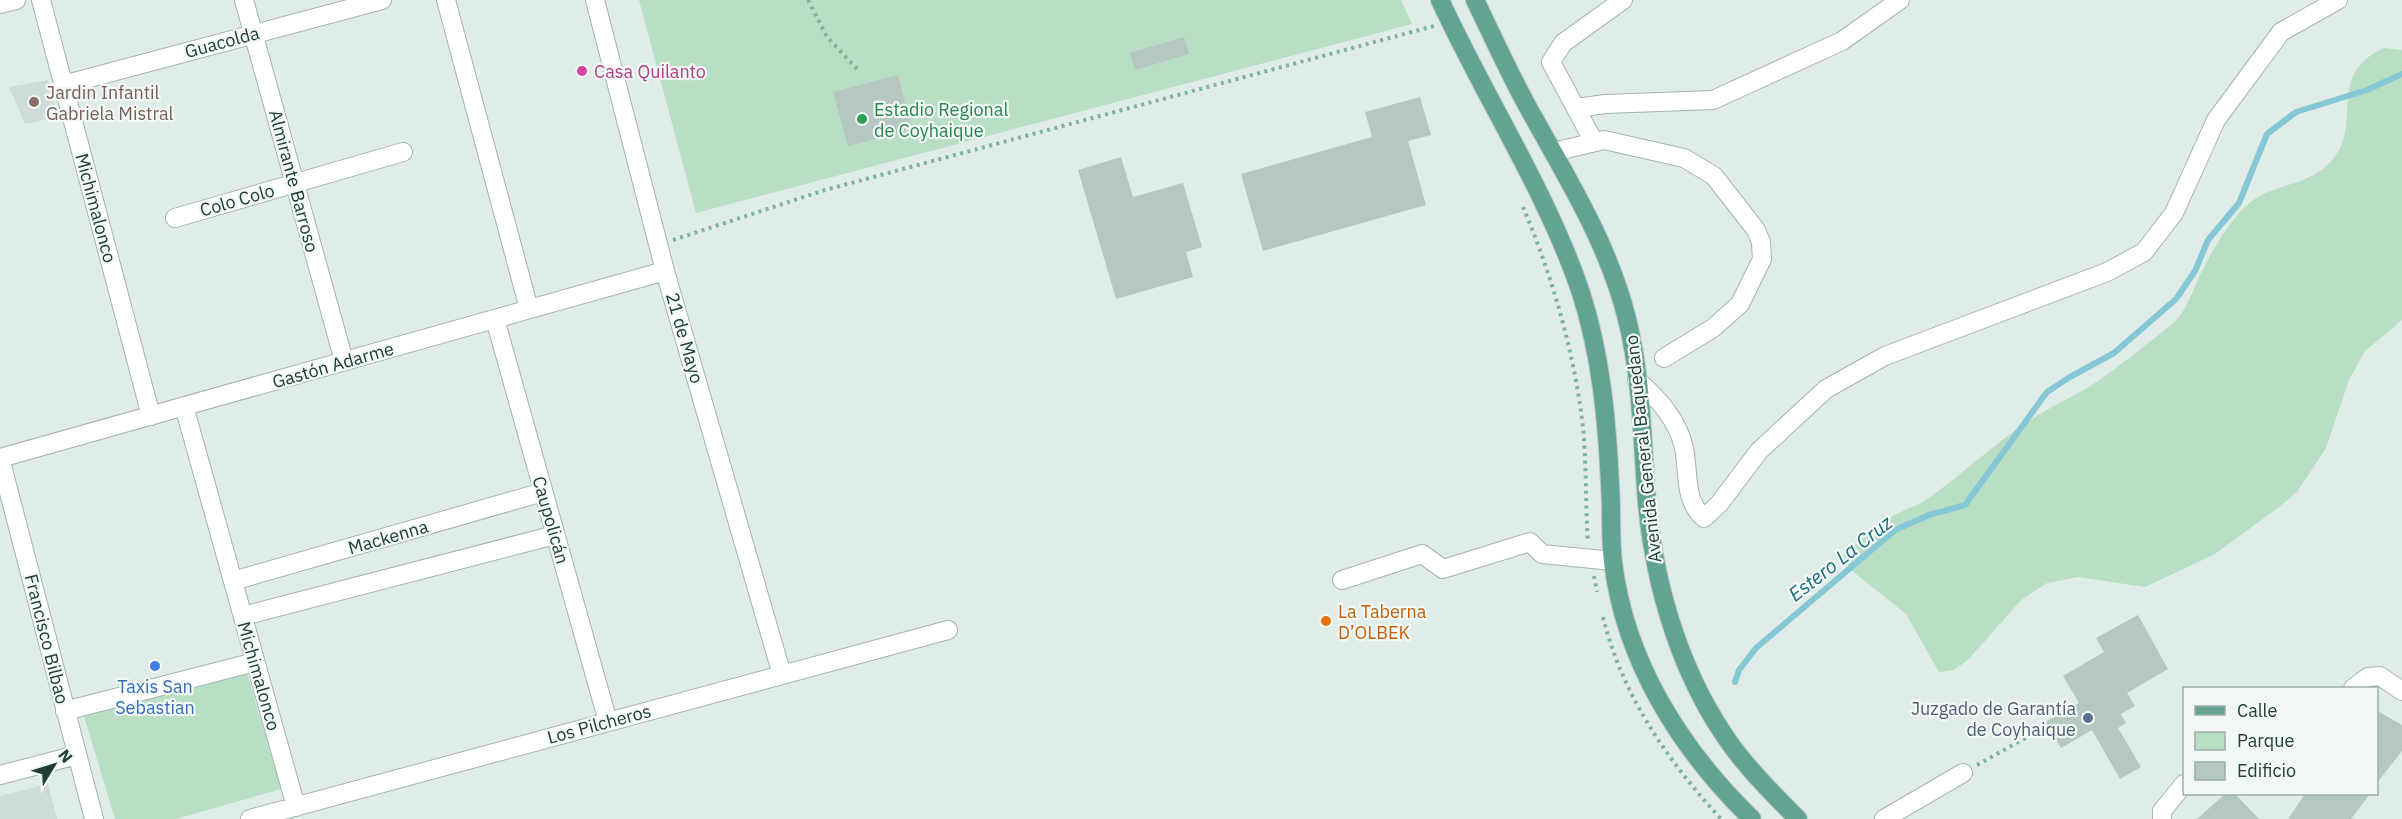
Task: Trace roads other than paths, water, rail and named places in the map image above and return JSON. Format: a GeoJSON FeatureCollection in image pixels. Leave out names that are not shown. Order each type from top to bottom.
{"type":"FeatureCollection","features":[{"type":"Feature","properties":{"kind":"main road","name":"Avenida General Baquedano"},"geometry":{"type":"LineString","coordinates":[[1440,0],[1441,28],[1558,234],[1581,292],[1595,341],[1602,384],[1608,445],[1613,561],[1624,616],[1640,666],[1664,711],[1710,771],[1752,819]]}},
{"type":"Feature","properties":{"kind":"main road","name":"Avenida General Baquedano"},"geometry":{"type":"LineString","coordinates":[[1475,0],[1553,152],[1598,233],[1628,319],[1637,380],[1655,567],[1666,610],[1707,708],[1733,748],[1760,781],[1798,819]]}},
{"type":"Feature","properties":{"kind":"street"},"geometry":{"type":"LineString","coordinates":[[0,4],[16,0]]}},
{"type":"Feature","properties":{"kind":"street","name":"Michimalonco"},"geometry":{"type":"LineString","coordinates":[[41,0],[151,416]]}},
{"type":"Feature","properties":{"kind":"street","name":"Almirante Barroso"},"geometry":{"type":"LineString","coordinates":[[244,0],[344,361]]}},
{"type":"Feature","properties":{"kind":"street","name":"Guacolda"},"geometry":{"type":"LineString","coordinates":[[63,85],[382,0]]}},
{"type":"Feature","properties":{"kind":"street"},"geometry":{"type":"LineString","coordinates":[[446,0],[529,309]]}},
{"type":"Feature","properties":{"kind":"street","name":"21 de Mayo"},"geometry":{"type":"LineString","coordinates":[[595,0],[665,271],[782,675]]}},
{"type":"Feature","properties":{"kind":"street"},"geometry":{"type":"LineString","coordinates":[[1594,142],[1551,62],[1563,43],[1623,0]]}},
{"type":"Feature","properties":{"kind":"street"},"geometry":{"type":"LineString","coordinates":[[1577,108],[1605,104],[1713,100],[1842,41],[1900,0]]}},
{"type":"Feature","properties":{"kind":"street"},"geometry":{"type":"LineString","coordinates":[[1637,380],[1671,416],[1683,444],[1689,494],[1696,511],[1704,518],[1719,504],[1759,451],[1826,389],[1885,356],[2107,272],[2144,252],[2174,213],[2216,120],[2281,32],[2338,0]]}},
{"type":"Feature","properties":{"kind":"street"},"geometry":{"type":"LineString","coordinates":[[1553,152],[1604,140],[1684,158],[1714,176],[1756,230],[1761,242],[1762,259],[1740,304],[1713,328],[1664,358]]}},
{"type":"Feature","properties":{"kind":"street","name":"Colo Colo"},"geometry":{"type":"LineString","coordinates":[[175,218],[403,152]]}},
{"type":"Feature","properties":{"kind":"street","name":"Gastón Adarme"},"geometry":{"type":"LineString","coordinates":[[0,458],[665,271]]}},
{"type":"Feature","properties":{"kind":"street","name":"Caupolicán"},"geometry":{"type":"LineString","coordinates":[[495,319],[608,722]]}},
{"type":"Feature","properties":{"kind":"street","name":"Michimalonco"},"geometry":{"type":"LineString","coordinates":[[184,406],[296,807]]}},
{"type":"Feature","properties":{"kind":"street","name":"Francisco Bilbao"},"geometry":{"type":"LineString","coordinates":[[0,458],[94,819]]}},
{"type":"Feature","properties":{"kind":"street","name":"Mackenna"},"geometry":{"type":"LineString","coordinates":[[233,581],[543,492]]}},
{"type":"Feature","properties":{"kind":"street"},"geometry":{"type":"LineString","coordinates":[[243,616],[555,535]]}},
{"type":"Feature","properties":{"kind":"street"},"geometry":{"type":"LineString","coordinates":[[1342,580],[1422,554],[1443,569],[1530,542],[1542,554],[1613,561]]}},
{"type":"Feature","properties":{"kind":"street","name":"Los Pilcheros"},"geometry":{"type":"LineString","coordinates":[[250,819],[948,630]]}},
{"type":"Feature","properties":{"kind":"street"},"geometry":{"type":"LineString","coordinates":[[65,711],[255,662]]}},
{"type":"Feature","properties":{"kind":"street"},"geometry":{"type":"LineString","coordinates":[[2354,687],[2368,677],[2380,676],[2402,691]]}},
{"type":"Feature","properties":{"kind":"street"},"geometry":{"type":"LineString","coordinates":[[1,768],[77,754]]}},
{"type":"Feature","properties":{"kind":"street"},"geometry":{"type":"LineString","coordinates":[[1884,819],[1963,773]]}},
{"type":"Feature","properties":{"kind":"street"},"geometry":{"type":"LineString","coordinates":[[2162,819],[2162,811],[2183,785]]}},
{"type":"Feature","properties":{"kind":"waterway","name":"Estero La Cruz"},"geometry":{"type":"LineString","coordinates":[[1735,682],[1739,670],[1756,648],[1895,530],[1929,515],[1965,505],[2047,392],[2114,353],[2176,299],[2195,271],[2208,240],[2239,203],[2267,134],[2296,112],[2367,90],[2402,74]]}},
{"type":"Feature","properties":{"kind":"place","name":"Casa Quilanto"},"geometry":{"type":"Point","coordinates":[582,71]}},
{"type":"Feature","properties":{"kind":"place","name":"Jardin Infantil Gabriela Mistral"},"geometry":{"type":"Point","coordinates":[34,102]}},
{"type":"Feature","properties":{"kind":"place","name":"Estadio Regional de Coyhaique"},"geometry":{"type":"Point","coordinates":[862,119]}},
{"type":"Feature","properties":{"kind":"place","name":"La Taberna D’OLBEK"},"geometry":{"type":"Point","coordinates":[1326,621]}},
{"type":"Feature","properties":{"kind":"place","name":"Taxis San Sebastian"},"geometry":{"type":"Point","coordinates":[155,666]}},
{"type":"Feature","properties":{"kind":"place","name":"Juzgado de Garantía de Coyhaique"},"geometry":{"type":"Point","coordinates":[2088,718]}}]}
